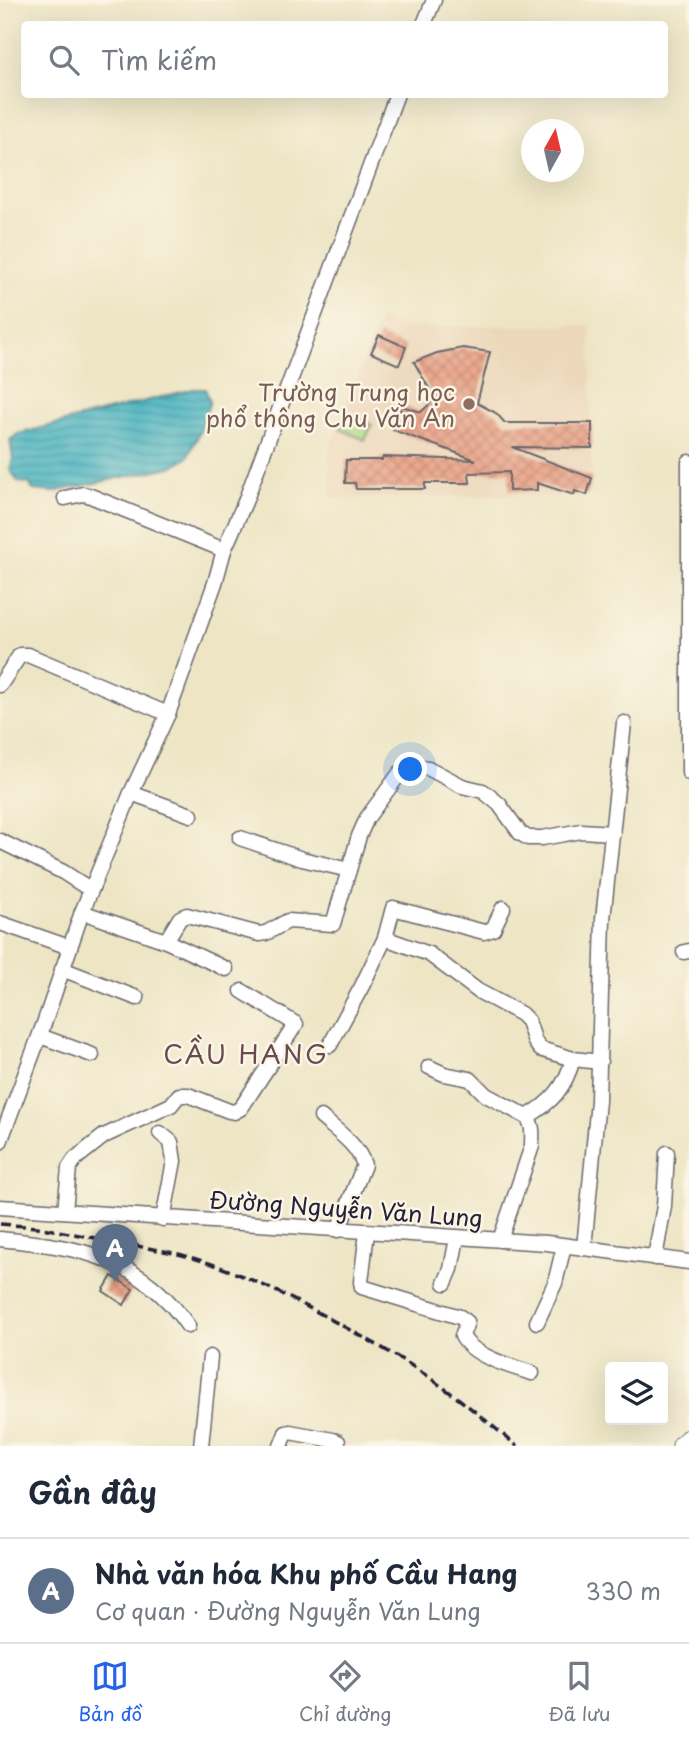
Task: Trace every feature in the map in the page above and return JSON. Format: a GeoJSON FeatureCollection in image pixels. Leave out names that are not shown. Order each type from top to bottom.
{"type":"FeatureCollection","features":[{"type":"Feature","properties":{"kind":"main road"},"geometry":{"type":"LineString","coordinates":[[684,1446],[689,1441]]}},
{"type":"Feature","properties":{"kind":"street"},"geometry":{"type":"LineString","coordinates":[[425,21],[434,0]]}},
{"type":"Feature","properties":{"kind":"street"},"geometry":{"type":"LineString","coordinates":[[0,1142],[82,912],[131,793],[168,714],[215,583],[224,550],[245,502],[396,98]]}},
{"type":"Feature","properties":{"kind":"street"},"geometry":{"type":"LineString","coordinates":[[689,462],[689,773]]}},
{"type":"Feature","properties":{"kind":"street"},"geometry":{"type":"LineString","coordinates":[[65,498],[88,495],[224,550]]}},
{"type":"Feature","properties":{"kind":"street"},"geometry":{"type":"LineString","coordinates":[[0,685],[20,655],[28,655],[168,714]]}},
{"type":"Feature","properties":{"kind":"street"},"geometry":{"type":"LineString","coordinates":[[584,1248],[600,1062],[603,919],[624,723]]}},
{"type":"Feature","properties":{"kind":"street"},"geometry":{"type":"LineString","coordinates":[[166,941],[180,918],[187,915],[259,934],[288,921],[333,923],[367,818],[400,773],[410,766],[428,768],[462,786],[483,792],[499,804],[520,833],[528,838],[581,831],[613,833]]}},
{"type":"Feature","properties":{"kind":"street"},"geometry":{"type":"LineString","coordinates":[[131,793],[191,816]]}},
{"type":"Feature","properties":{"kind":"street"},"geometry":{"type":"LineString","coordinates":[[240,838],[302,859],[349,870]]}},
{"type":"Feature","properties":{"kind":"street"},"geometry":{"type":"LineString","coordinates":[[0,841],[63,872],[91,890]]}},
{"type":"Feature","properties":{"kind":"street"},"geometry":{"type":"LineString","coordinates":[[330,1045],[385,938],[393,908],[484,932],[493,929],[503,908]]}},
{"type":"Feature","properties":{"kind":"street"},"geometry":{"type":"LineString","coordinates":[[82,912],[166,941],[226,969]]}},
{"type":"Feature","properties":{"kind":"street"},"geometry":{"type":"LineString","coordinates":[[0,923],[69,947]]}},
{"type":"Feature","properties":{"kind":"street"},"geometry":{"type":"LineString","coordinates":[[385,938],[429,954],[478,990],[521,1014],[528,1021],[540,1049],[573,1059],[600,1062]]}},
{"type":"Feature","properties":{"kind":"street"},"geometry":{"type":"LineString","coordinates":[[62,969],[137,998]]}},
{"type":"Feature","properties":{"kind":"street"},"geometry":{"type":"LineString","coordinates":[[65,1212],[69,1168],[75,1159],[104,1136],[171,1105],[180,1094],[229,1111],[234,1112],[241,1108],[296,1024],[242,991]]}},
{"type":"Feature","properties":{"kind":"street"},"geometry":{"type":"LineString","coordinates":[[40,1036],[92,1055]]}},
{"type":"Feature","properties":{"kind":"street"},"geometry":{"type":"LineString","coordinates":[[527,1117],[549,1104],[569,1076],[573,1059]]}},
{"type":"Feature","properties":{"kind":"street"},"geometry":{"type":"LineString","coordinates":[[429,1067],[444,1074],[470,1079],[486,1095],[527,1117],[533,1130],[531,1146],[500,1240]]}},
{"type":"Feature","properties":{"kind":"street"},"geometry":{"type":"LineString","coordinates":[[321,1117],[349,1142],[361,1157],[364,1166],[338,1230]]}},
{"type":"Feature","properties":{"kind":"street"},"geometry":{"type":"LineString","coordinates":[[160,1133],[172,1142],[174,1161],[163,1219]]}},
{"type":"Feature","properties":{"kind":"street"},"geometry":{"type":"LineString","coordinates":[[655,1258],[664,1206],[667,1153]]}},
{"type":"Feature","properties":{"kind":"street","name":"Đường Nguyễn Văn Lung"},"geometry":{"type":"LineString","coordinates":[[0,1207],[564,1245],[689,1262]]}},
{"type":"Feature","properties":{"kind":"street"},"geometry":{"type":"LineString","coordinates":[[368,1232],[362,1287],[460,1317],[467,1322],[462,1336],[467,1344],[489,1358],[532,1373]]}},
{"type":"Feature","properties":{"kind":"street"},"geometry":{"type":"LineString","coordinates":[[445,1283],[451,1269],[457,1238]]}},
{"type":"Feature","properties":{"kind":"street"},"geometry":{"type":"LineString","coordinates":[[0,1239],[50,1245],[118,1263],[153,1286],[188,1326]]}},
{"type":"Feature","properties":{"kind":"street"},"geometry":{"type":"LineString","coordinates":[[537,1322],[555,1283],[564,1245]]}},
{"type":"Feature","properties":{"kind":"street"},"geometry":{"type":"LineString","coordinates":[[201,1446],[210,1357]]}},
{"type":"Feature","properties":{"kind":"street"},"geometry":{"type":"LineString","coordinates":[[281,1446],[282,1437],[290,1432],[333,1440],[338,1442],[338,1446]]}},
{"type":"Feature","properties":{"kind":"shaded area","name":"Trường Trung học phổ thông Chu Văn An"},"geometry":{"type":"Polygon","coordinates":[[[380,317],[401,327],[590,325],[592,494],[331,498],[329,449],[380,317]]]}},
{"type":"Feature","properties":{"kind":"green space"},"geometry":{"type":"Polygon","coordinates":[[[347,414],[372,425],[365,440],[340,429],[347,414]]]}},
{"type":"Feature","properties":{"kind":"water"},"geometry":{"type":"Polygon","coordinates":[[[193,389],[205,389],[210,401],[200,432],[187,458],[171,467],[53,492],[33,490],[29,483],[18,482],[10,469],[13,458],[10,440],[18,434],[193,389]]]}},
{"type":"Feature","properties":{"kind":"building"},"geometry":{"type":"Polygon","coordinates":[[[379,335],[406,347],[399,365],[371,353],[379,335]]]}},
{"type":"Feature","properties":{"kind":"building"},"geometry":{"type":"Polygon","coordinates":[[[463,348],[490,352],[477,403],[496,413],[505,423],[592,423],[592,448],[512,447],[592,478],[587,495],[575,491],[574,495],[537,483],[537,490],[509,491],[509,472],[469,473],[470,483],[425,483],[425,489],[356,489],[355,483],[345,483],[346,460],[382,460],[383,457],[476,460],[393,430],[402,406],[421,412],[435,399],[414,362],[437,353],[463,348]]]}},
{"type":"Feature","properties":{"kind":"building"},"geometry":{"type":"Polygon","coordinates":[[[112,1276],[133,1289],[124,1305],[103,1291],[112,1276]]]}},
{"type":"Feature","properties":{"kind":"railway"},"geometry":{"type":"LineString","coordinates":[[0,1224],[37,1227],[174,1253],[247,1278],[317,1312],[411,1365],[517,1446]]}},
{"type":"Feature","properties":{"kind":"place","name":"Trường Trung học phổ thông Chu Văn An"},"geometry":{"type":"Point","coordinates":[469,404]}},
{"type":"Feature","properties":{"kind":"place","name":"Nhà văn hóa Khu phố Cầu Hang"},"geometry":{"type":"Point","coordinates":[115,1282]}},
{"type":"Feature","properties":{"kind":"district","name":"CẦU HANG"},"geometry":{"type":"Point","coordinates":[246,1053]}}]}
